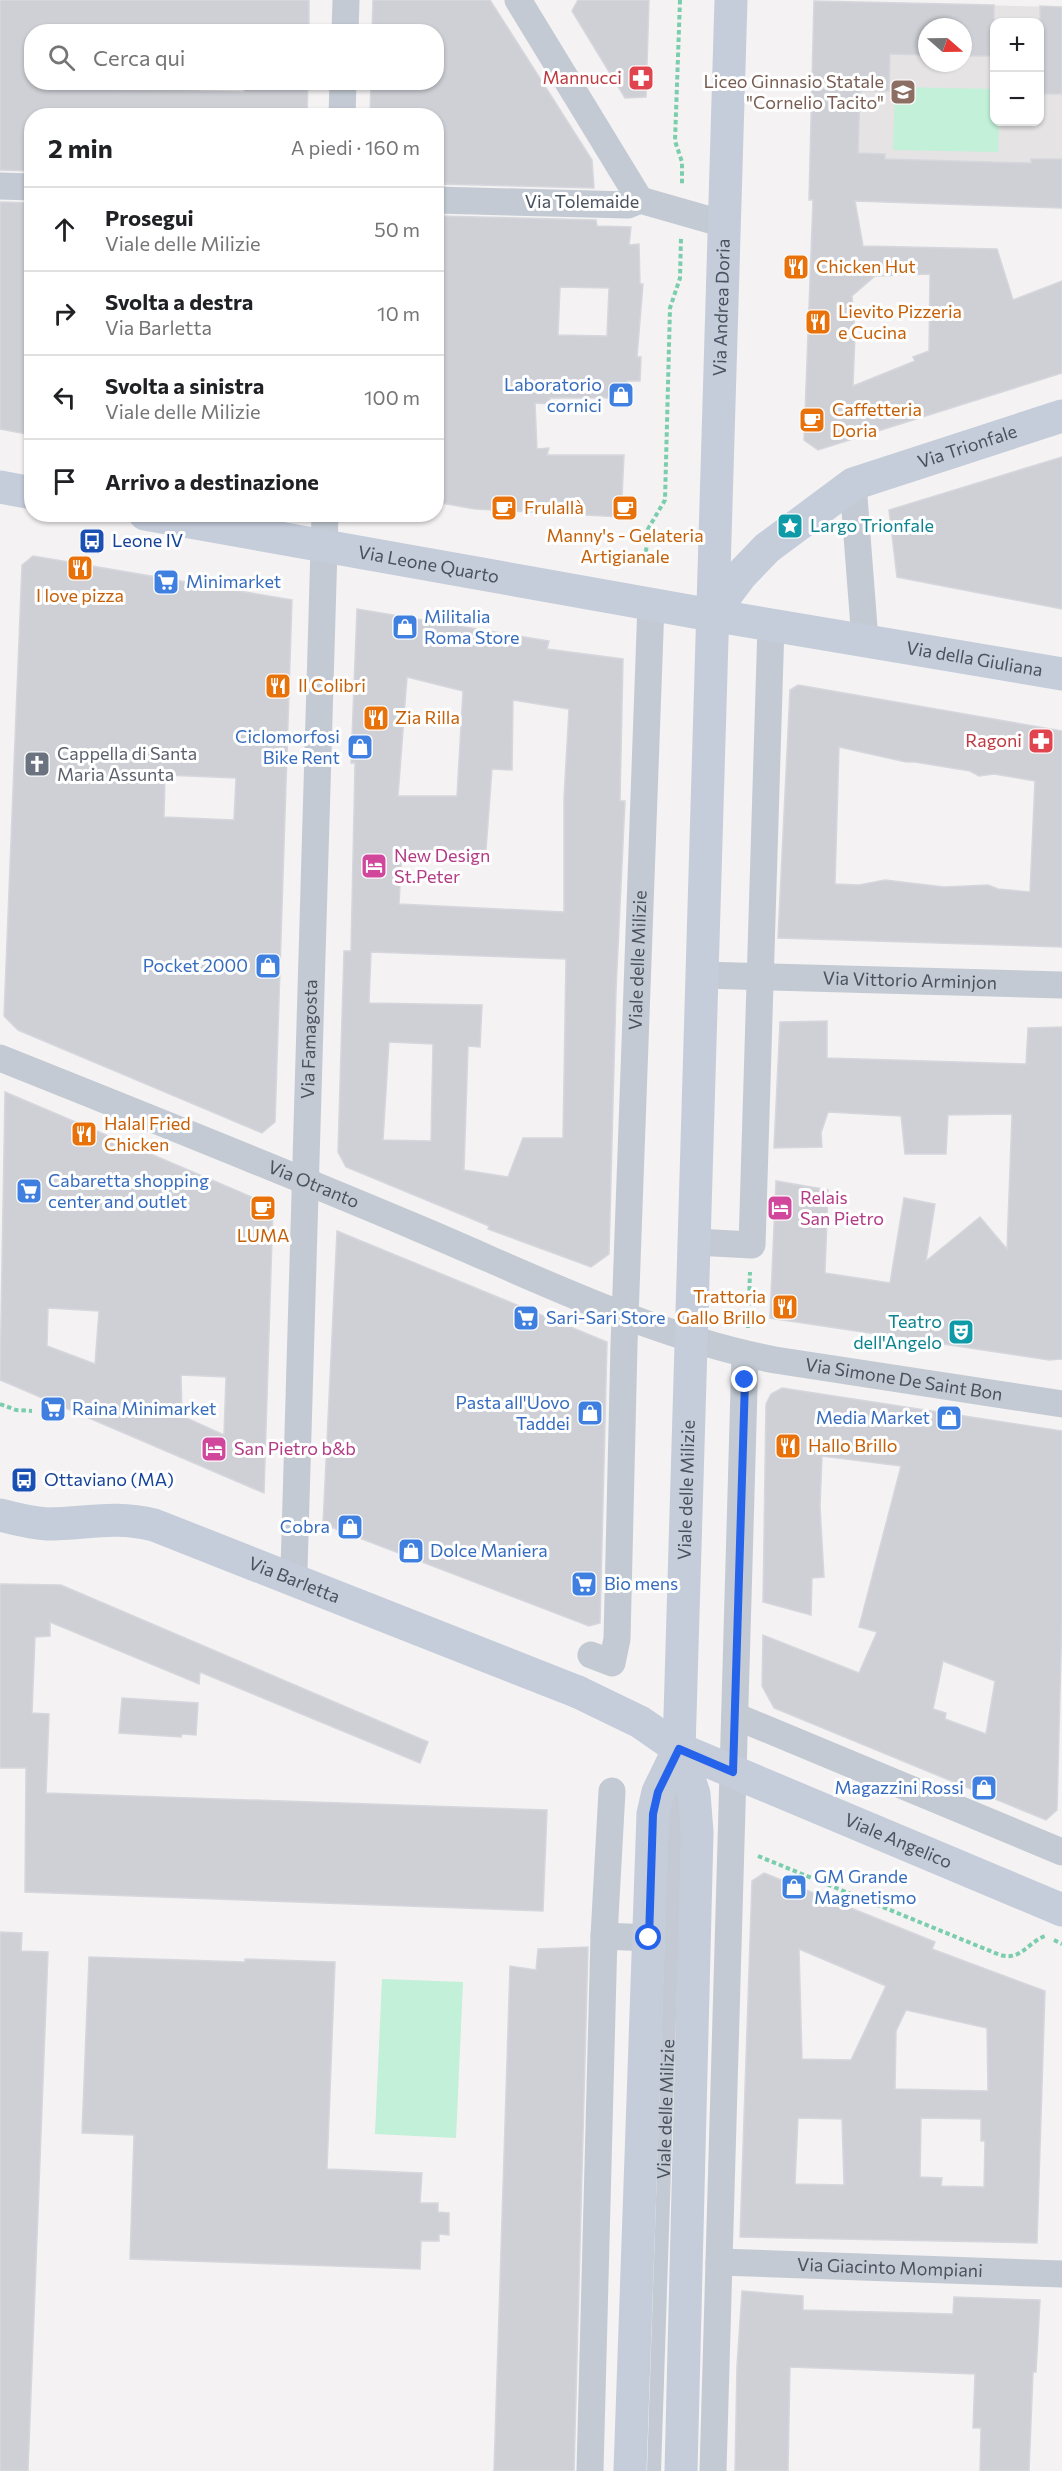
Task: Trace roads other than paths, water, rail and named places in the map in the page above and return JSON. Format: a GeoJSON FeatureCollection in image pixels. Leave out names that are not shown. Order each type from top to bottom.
{"type":"FeatureCollection","features":[{"type":"Feature","properties":{"kind":"street"},"geometry":{"type":"LineString","coordinates":[[345,24],[346,0]]}},
{"type":"Feature","properties":{"kind":"street"},"geometry":{"type":"LineString","coordinates":[[518,0],[640,200]]}},
{"type":"Feature","properties":{"kind":"street","name":"Via Andrea Doria"},"geometry":{"type":"LineString","coordinates":[[711,615],[731,0]]}},
{"type":"Feature","properties":{"kind":"street"},"geometry":{"type":"LineString","coordinates":[[342,108],[343,90]]}},
{"type":"Feature","properties":{"kind":"street"},"geometry":{"type":"LineString","coordinates":[[0,186],[24,187]]}},
{"type":"Feature","properties":{"kind":"street","name":"Via Tolemaide"},"geometry":{"type":"LineString","coordinates":[[444,200],[628,206],[640,200],[724,224]]}},
{"type":"Feature","properties":{"kind":"street","name":"Via Trionfale"},"geometry":{"type":"LineString","coordinates":[[863,480],[1062,416]]}},
{"type":"Feature","properties":{"kind":"street"},"geometry":{"type":"LineString","coordinates":[[863,480],[876,642],[711,615],[741,575],[766,548],[863,480]]}},
{"type":"Feature","properties":{"kind":"street"},"geometry":{"type":"LineString","coordinates":[[0,488],[24,492]]}},
{"type":"Feature","properties":{"kind":"street","name":"Via Leone Quarto"},"geometry":{"type":"LineString","coordinates":[[188,522],[711,615]]}},
{"type":"Feature","properties":{"kind":"street","name":"Via Famagosta"},"geometry":{"type":"LineString","coordinates":[[295,1533],[325,522]]}},
{"type":"Feature","properties":{"kind":"street","name":"Viale delle Milizie"},"geometry":{"type":"LineString","coordinates":[[602,1659],[617,1639],[625,1316],[651,604]]}},
{"type":"Feature","properties":{"kind":"street","name":"Viale delle Milizie"},"geometry":{"type":"LineString","coordinates":[[711,615],[679,1749],[690,1778],[697,1810],[719,2262],[713,2471]]}},
{"type":"Feature","properties":{"kind":"street"},"geometry":{"type":"LineString","coordinates":[[695,1242],[752,1245],[771,625]]}},
{"type":"Feature","properties":{"kind":"street","name":"Via della Giuliana"},"geometry":{"type":"LineString","coordinates":[[876,642],[1062,674]]}},
{"type":"Feature","properties":{"kind":"street","name":"Via Vittorio Arminjon"},"geometry":{"type":"LineString","coordinates":[[702,975],[1062,985]]}},
{"type":"Feature","properties":{"kind":"street","name":"Via Otranto"},"geometry":{"type":"LineString","coordinates":[[0,1058],[306,1180],[625,1316]]}},
{"type":"Feature","properties":{"kind":"street"},"geometry":{"type":"LineString","coordinates":[[625,1316],[691,1338]]}},
{"type":"Feature","properties":{"kind":"street","name":"Via Simone De Saint Bon"},"geometry":{"type":"LineString","coordinates":[[691,1338],[745,1354],[1062,1404]]}},
{"type":"Feature","properties":{"kind":"street","name":"Viale delle Milizie"},"geometry":{"type":"LineString","coordinates":[[680,2467],[708,2064],[733,1772],[745,1354]]}},
{"type":"Feature","properties":{"kind":"street","name":"Via Barletta"},"geometry":{"type":"LineString","coordinates":[[0,1515],[44,1524],[108,1518],[128,1519],[154,1525],[578,1692],[633,1718],[679,1749],[733,1772]]}},
{"type":"Feature","properties":{"kind":"street","name":"Via Barletta"},"geometry":{"type":"LineString","coordinates":[[294,1569],[295,1533]]}},
{"type":"Feature","properties":{"kind":"street"},"geometry":{"type":"LineString","coordinates":[[735,1716],[1062,1852]]}},
{"type":"Feature","properties":{"kind":"street","name":"Viale delle Milizie"},"geometry":{"type":"LineString","coordinates":[[630,2471],[653,1814],[658,1792],[679,1749]]}},
{"type":"Feature","properties":{"kind":"street","name":"Viale Angelico"},"geometry":{"type":"LineString","coordinates":[[733,1772],[1053,1923]]}},
{"type":"Feature","properties":{"kind":"street"},"geometry":{"type":"LineString","coordinates":[[590,2471],[604,1936],[612,1791]]}},
{"type":"Feature","properties":{"kind":"street"},"geometry":{"type":"LineString","coordinates":[[604,1936],[649,1938]]}},
{"type":"Feature","properties":{"kind":"street","name":"Via Giacinto Mompiani"},"geometry":{"type":"LineString","coordinates":[[719,2262],[1062,2274]]}},
{"type":"Feature","properties":{"kind":"lane","name":"Viale delle Milizie"},"geometry":{"type":"LineString","coordinates":[[679,1749],[675,1806],[680,2467]]}},
{"type":"Feature","properties":{"kind":"place","name":"Mannucci"},"geometry":{"type":"Point","coordinates":[641,78]}},
{"type":"Feature","properties":{"kind":"place","name":"Liceo Ginnasio Statale \"Cornelio Tacito\""},"geometry":{"type":"Point","coordinates":[903,92]}},
{"type":"Feature","properties":{"kind":"place","name":"Chicken Hut"},"geometry":{"type":"Point","coordinates":[796,267]}},
{"type":"Feature","properties":{"kind":"place","name":"Lievito Pizzeria e Cucina"},"geometry":{"type":"Point","coordinates":[818,322]}},
{"type":"Feature","properties":{"kind":"place","name":"Laboratorio cornici"},"geometry":{"type":"Point","coordinates":[621,395]}},
{"type":"Feature","properties":{"kind":"place","name":"Caffetteria Doria"},"geometry":{"type":"Point","coordinates":[812,420]}},
{"type":"Feature","properties":{"kind":"place","name":"Frulallà"},"geometry":{"type":"Point","coordinates":[504,508]}},
{"type":"Feature","properties":{"kind":"place","name":"Manny's - Gelateria Artigianale"},"geometry":{"type":"Point","coordinates":[625,508]}},
{"type":"Feature","properties":{"kind":"place","name":"Largo Trionfale"},"geometry":{"type":"Point","coordinates":[790,526]}},
{"type":"Feature","properties":{"kind":"place","name":"Leone IV"},"geometry":{"type":"Point","coordinates":[92,541]}},
{"type":"Feature","properties":{"kind":"place","name":"I love pizza"},"geometry":{"type":"Point","coordinates":[80,568]}},
{"type":"Feature","properties":{"kind":"place","name":"Minimarket"},"geometry":{"type":"Point","coordinates":[166,582]}},
{"type":"Feature","properties":{"kind":"place","name":"Militalia Roma Store"},"geometry":{"type":"Point","coordinates":[405,627]}},
{"type":"Feature","properties":{"kind":"place","name":"Il Colibri"},"geometry":{"type":"Point","coordinates":[278,686]}},
{"type":"Feature","properties":{"kind":"place","name":"Zia Rilla"},"geometry":{"type":"Point","coordinates":[376,718]}},
{"type":"Feature","properties":{"kind":"place","name":"Ragoni"},"geometry":{"type":"Point","coordinates":[1041,741]}},
{"type":"Feature","properties":{"kind":"place","name":"Ciclomorfosi Bike Rent"},"geometry":{"type":"Point","coordinates":[360,747]}},
{"type":"Feature","properties":{"kind":"place","name":"Cappella di Santa Maria Assunta"},"geometry":{"type":"Point","coordinates":[37,764]}},
{"type":"Feature","properties":{"kind":"place","name":"New Design St.Peter"},"geometry":{"type":"Point","coordinates":[374,866]}},
{"type":"Feature","properties":{"kind":"place","name":"Pocket 2000"},"geometry":{"type":"Point","coordinates":[268,966]}},
{"type":"Feature","properties":{"kind":"place","name":"Halal Fried Chicken"},"geometry":{"type":"Point","coordinates":[84,1134]}},
{"type":"Feature","properties":{"kind":"place","name":"Cabaretta shopping center and outlet"},"geometry":{"type":"Point","coordinates":[29,1191]}},
{"type":"Feature","properties":{"kind":"place","name":"LUMA"},"geometry":{"type":"Point","coordinates":[263,1208]}},
{"type":"Feature","properties":{"kind":"place","name":"Relais San Pietro"},"geometry":{"type":"Point","coordinates":[780,1208]}},
{"type":"Feature","properties":{"kind":"place","name":"Trattoria Gallo Brillo"},"geometry":{"type":"Point","coordinates":[785,1307]}},
{"type":"Feature","properties":{"kind":"place","name":"Sari-Sari Store"},"geometry":{"type":"Point","coordinates":[526,1318]}},
{"type":"Feature","properties":{"kind":"place","name":"Teatro dell'Angelo"},"geometry":{"type":"Point","coordinates":[961,1332]}},
{"type":"Feature","properties":{"kind":"place","name":"Raina Minimarket"},"geometry":{"type":"Point","coordinates":[53,1409]}},
{"type":"Feature","properties":{"kind":"place","name":"Pasta all'Uovo Taddei"},"geometry":{"type":"Point","coordinates":[590,1413]}},
{"type":"Feature","properties":{"kind":"place","name":"Media Market"},"geometry":{"type":"Point","coordinates":[949,1418]}},
{"type":"Feature","properties":{"kind":"place","name":"Hallo Brillo"},"geometry":{"type":"Point","coordinates":[788,1446]}},
{"type":"Feature","properties":{"kind":"place","name":"San Pietro b&b"},"geometry":{"type":"Point","coordinates":[214,1449]}},
{"type":"Feature","properties":{"kind":"place","name":"Ottaviano (MA)"},"geometry":{"type":"Point","coordinates":[24,1480]}},
{"type":"Feature","properties":{"kind":"place","name":"Cobra"},"geometry":{"type":"Point","coordinates":[350,1527]}},
{"type":"Feature","properties":{"kind":"place","name":"Dolce Maniera"},"geometry":{"type":"Point","coordinates":[411,1551]}},
{"type":"Feature","properties":{"kind":"place","name":"Bio mens"},"geometry":{"type":"Point","coordinates":[584,1584]}},
{"type":"Feature","properties":{"kind":"place","name":"Magazzini Rossi"},"geometry":{"type":"Point","coordinates":[984,1788]}},
{"type":"Feature","properties":{"kind":"place","name":"GM Grande Magnetismo"},"geometry":{"type":"Point","coordinates":[794,1887]}}]}
